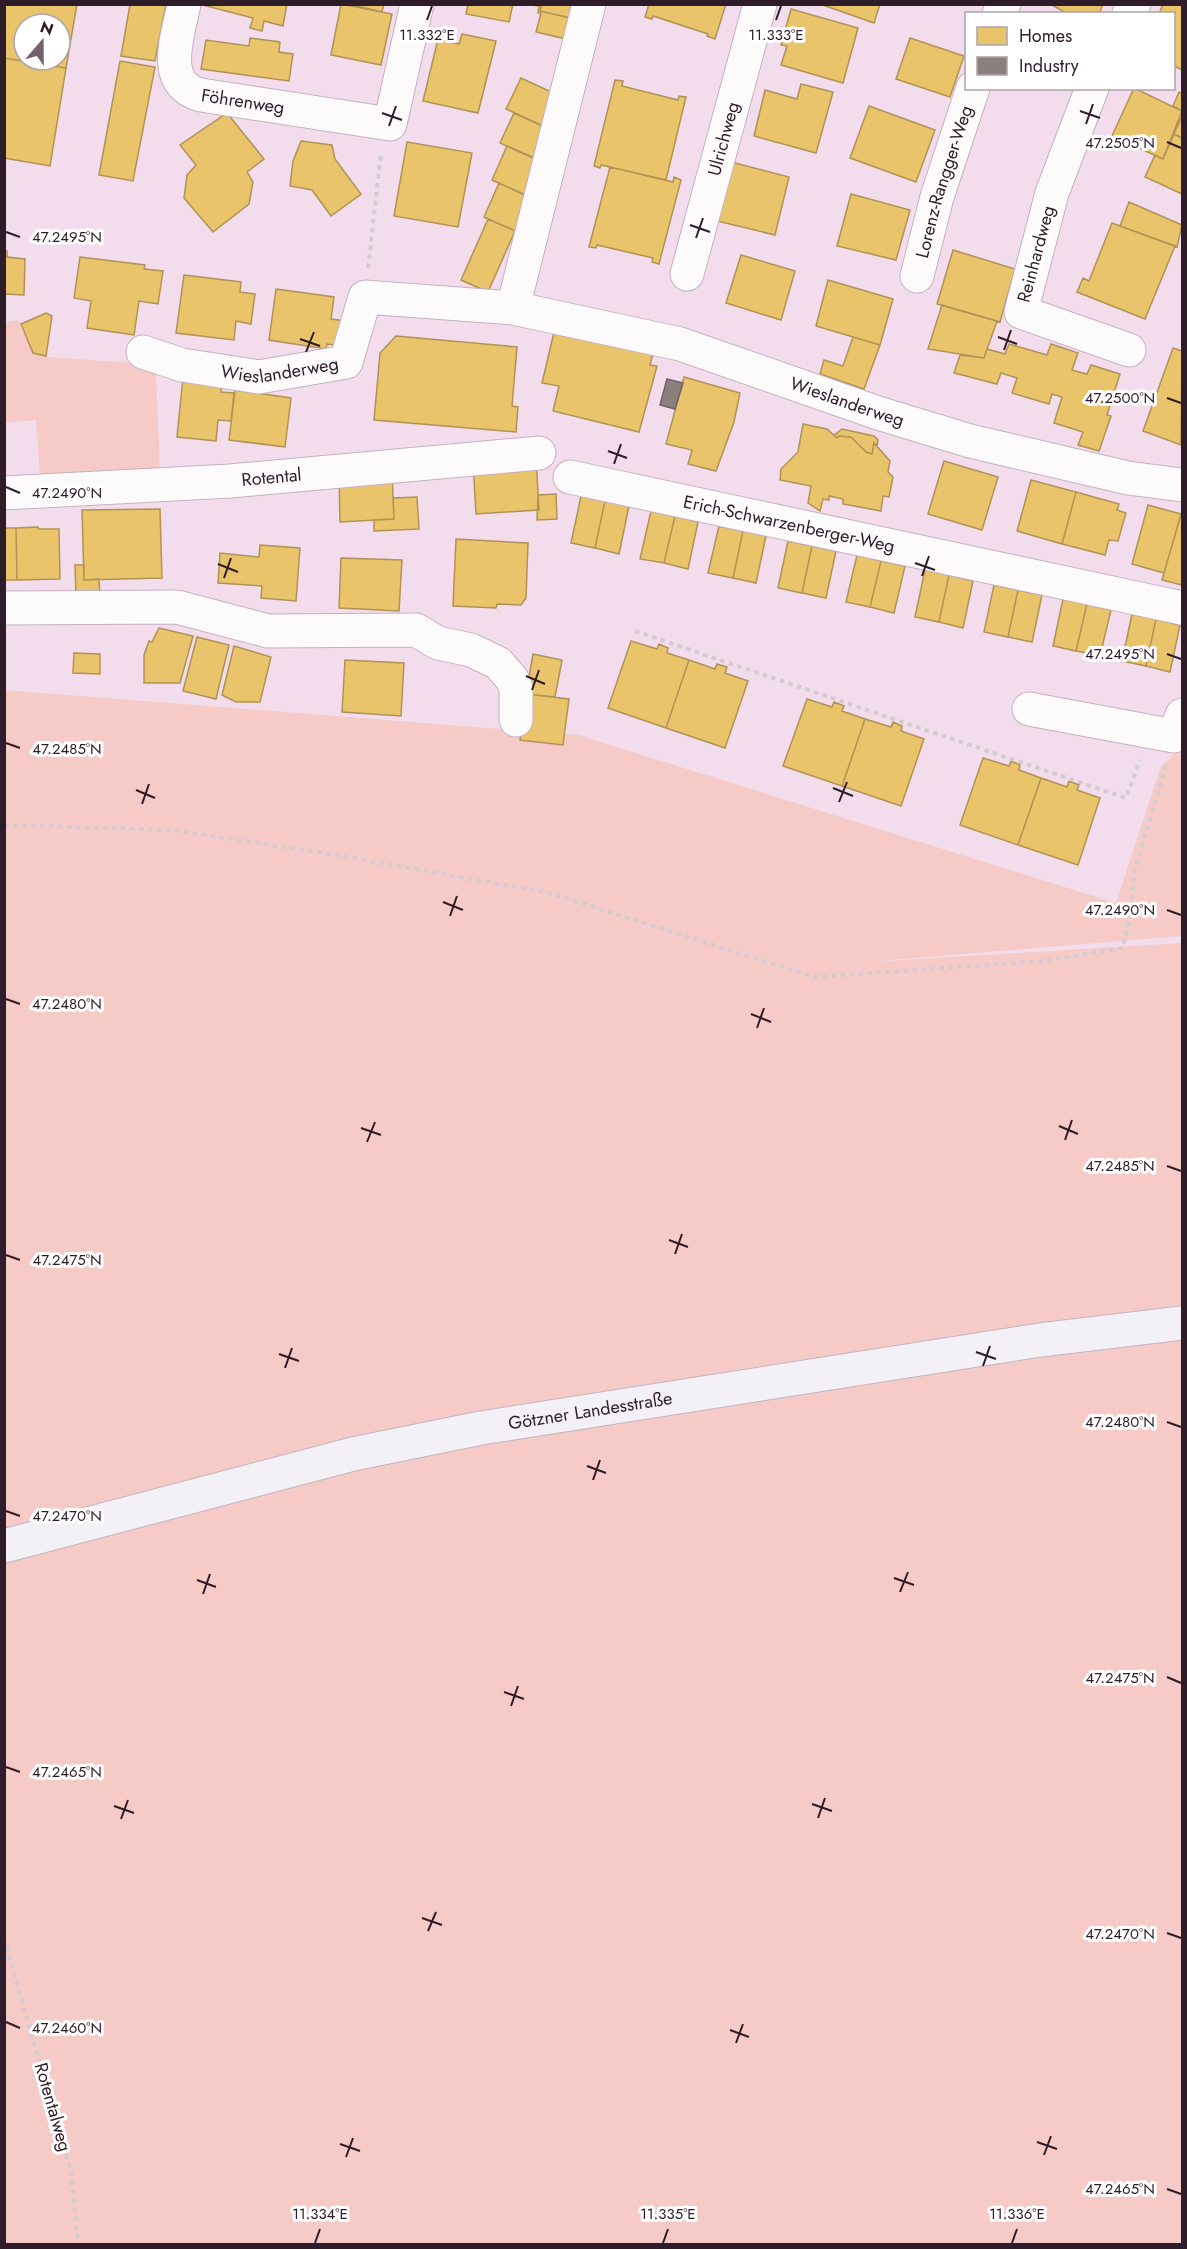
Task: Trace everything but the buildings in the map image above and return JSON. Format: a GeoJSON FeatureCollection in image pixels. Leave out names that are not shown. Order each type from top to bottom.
{"type":"FeatureCollection","features":[{"type":"Feature","properties":{"kind":"main road","name":"Götzner Landesstraße"},"geometry":{"type":"LineString","coordinates":[[4,1546],[353,1454],[458,1432],[1040,1340],[1182,1323]]}},
{"type":"Feature","properties":{"kind":"street","name":"Föhrenweg"},"geometry":{"type":"LineString","coordinates":[[184,4],[174,67],[180,83],[190,91],[201,95],[390,124]]}},
{"type":"Feature","properties":{"kind":"street"},"geometry":{"type":"LineString","coordinates":[[390,124],[417,4]]}},
{"type":"Feature","properties":{"kind":"street"},"geometry":{"type":"LineString","coordinates":[[513,308],[589,4]]}},
{"type":"Feature","properties":{"kind":"street","name":"Ulrichweg"},"geometry":{"type":"LineString","coordinates":[[687,274],[760,4]]}},
{"type":"Feature","properties":{"kind":"street","name":"Lorenz-Rangger-Weg"},"geometry":{"type":"LineString","coordinates":[[917,276],[937,197],[972,90]]}},
{"type":"Feature","properties":{"kind":"street","name":"Reinhardweg"},"geometry":{"type":"LineString","coordinates":[[1091,90],[1052,193],[1021,312],[1129,350]]}},
{"type":"Feature","properties":{"kind":"street","name":"Wieslanderweg"},"geometry":{"type":"LineString","coordinates":[[143,352],[182,365],[259,377],[346,362],[365,297],[513,308],[680,344],[878,413],[970,441],[1128,478],[1182,485]]}},
{"type":"Feature","properties":{"kind":"street","name":"Rotental"},"geometry":{"type":"LineString","coordinates":[[4,493],[230,481],[539,453]]}},
{"type":"Feature","properties":{"kind":"street","name":"Erich-Schwarzenberger-Weg"},"geometry":{"type":"LineString","coordinates":[[570,477],[1182,608]]}},
{"type":"Feature","properties":{"kind":"street"},"geometry":{"type":"LineString","coordinates":[[4,608],[177,607],[268,631],[416,630],[438,643],[471,650],[498,663],[512,679],[516,688],[516,720]]}},
{"type":"Feature","properties":{"kind":"street"},"geometry":{"type":"LineString","coordinates":[[1029,709],[1169,727]]}},
{"type":"Feature","properties":{"kind":"path"},"geometry":{"type":"LineString","coordinates":[[371,243],[381,148],[390,124]]}},
{"type":"Feature","properties":{"kind":"path"},"geometry":{"type":"LineString","coordinates":[[635,631],[1126,798],[1169,727]]}},
{"type":"Feature","properties":{"kind":"path"},"geometry":{"type":"LineString","coordinates":[[4,825],[172,830],[330,854],[550,893],[814,977],[1043,961],[1122,948],[1130,916],[1135,867],[1163,782],[1169,727]]}},
{"type":"Feature","properties":{"kind":"path","name":"Rotentalweg"},"geometry":{"type":"LineString","coordinates":[[4,1938],[71,2171],[78,2244]]}},
{"type":"Feature","properties":{"kind":"shaded area"},"geometry":{"type":"Polygon","coordinates":[[[18,320],[33,353],[47,357],[149,364],[156,374],[160,472],[40,475],[36,420],[5,423],[4,322],[18,320]]]}},
{"type":"Feature","properties":{"kind":"shaded area"},"geometry":{"type":"Polygon","coordinates":[[[4,690],[578,735],[1116,903],[1161,766],[1182,747],[1182,936],[868,962],[1182,943],[1182,2244],[5,2244],[4,690]]]}}]}
